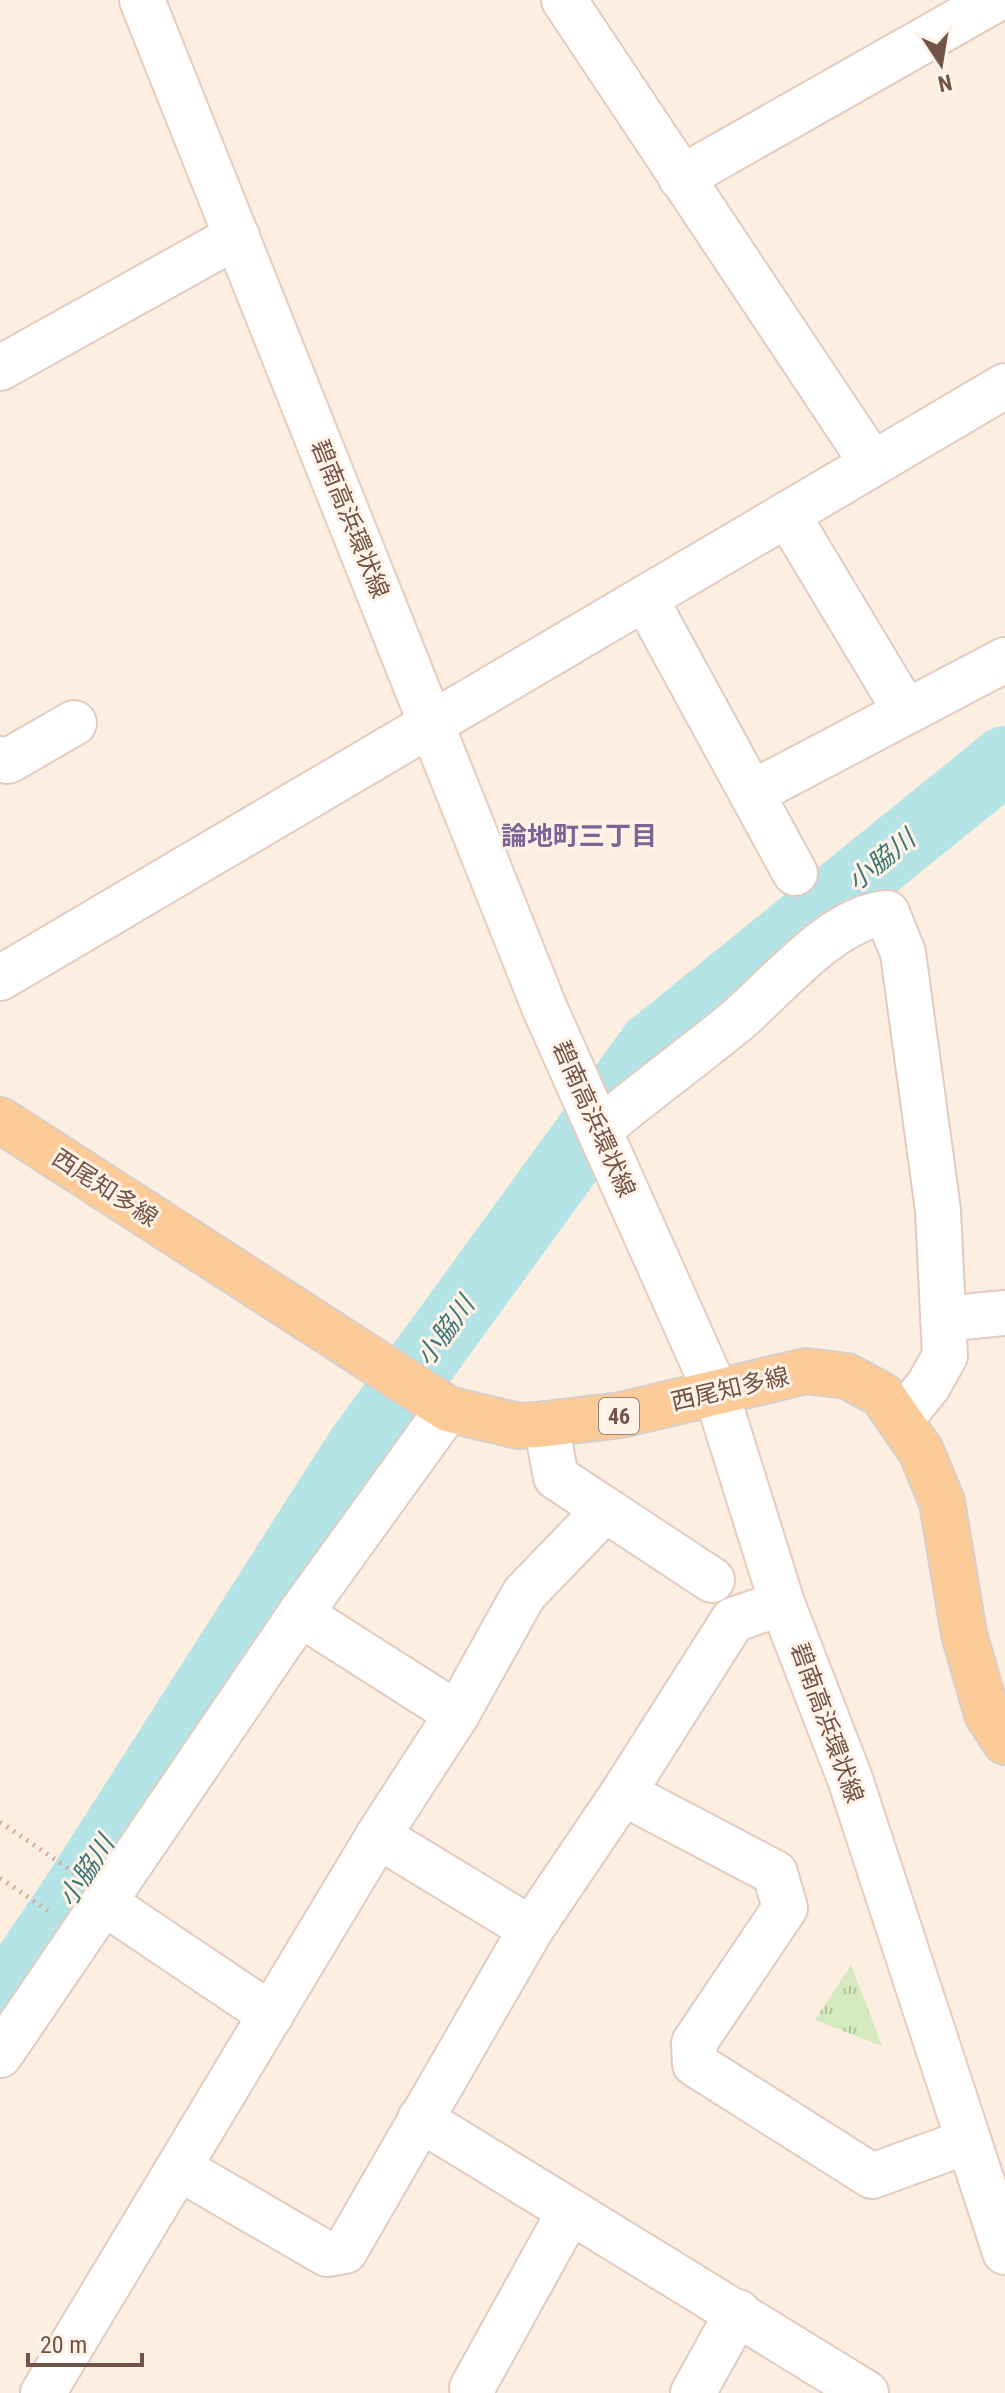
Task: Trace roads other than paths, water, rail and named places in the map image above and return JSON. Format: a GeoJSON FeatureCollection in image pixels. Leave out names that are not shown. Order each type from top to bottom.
{"type":"FeatureCollection","features":[{"type":"Feature","properties":{"kind":"main road","name":"西尾知多線"},"geometry":{"type":"LineString","coordinates":[[0,1120],[448,1409],[518,1426],[546,1424],[621,1415],[806,1371],[847,1376],[882,1395],[902,1418],[921,1451],[942,1502],[964,1634],[998,1715]]}},
{"type":"Feature","properties":{"kind":"street","name":"碧南高浜環状線"},"geometry":{"type":"LineString","coordinates":[[142,0],[545,1009],[716,1392],[782,1603],[850,1779],[966,2142],[1003,2238]]}},
{"type":"Feature","properties":{"kind":"street"},"geometry":{"type":"LineString","coordinates":[[564,0],[872,463]]}},
{"type":"Feature","properties":{"kind":"street"},"geometry":{"type":"LineString","coordinates":[[681,178],[995,0]]}},
{"type":"Feature","properties":{"kind":"street"},"geometry":{"type":"LineString","coordinates":[[0,368],[237,236]]}},
{"type":"Feature","properties":{"kind":"street"},"geometry":{"type":"LineString","coordinates":[[0,978],[1005,386]]}},
{"type":"Feature","properties":{"kind":"street"},"geometry":{"type":"LineString","coordinates":[[787,514],[906,712]]}},
{"type":"Feature","properties":{"kind":"street"},"geometry":{"type":"LineString","coordinates":[[645,598],[795,873]]}},
{"type":"Feature","properties":{"kind":"street"},"geometry":{"type":"LineString","coordinates":[[752,793],[1005,660]]}},
{"type":"Feature","properties":{"kind":"street"},"geometry":{"type":"LineString","coordinates":[[0,759],[8,761],[74,723]]}},
{"type":"Feature","properties":{"kind":"street"},"geometry":{"type":"LineString","coordinates":[[599,1130],[734,1023],[833,935],[868,915],[887,913],[895,928],[905,968],[938,1210],[945,1356],[928,1386],[902,1418]]}},
{"type":"Feature","properties":{"kind":"street"},"geometry":{"type":"LineString","coordinates":[[943,1319],[1005,1313]]}},
{"type":"Feature","properties":{"kind":"street"},"geometry":{"type":"LineString","coordinates":[[0,2055],[300,1614],[448,1409]]}},
{"type":"Feature","properties":{"kind":"street"},"geometry":{"type":"LineString","coordinates":[[546,1424],[556,1477],[712,1580]]}},
{"type":"Feature","properties":{"kind":"street"},"geometry":{"type":"LineString","coordinates":[[43,2393],[378,1836],[457,1714],[524,1594],[605,1510]]}},
{"type":"Feature","properties":{"kind":"street"},"geometry":{"type":"LineString","coordinates":[[179,2168],[327,2254],[345,2251],[531,1929],[623,1793],[733,1620],[782,1603]]}},
{"type":"Feature","properties":{"kind":"street"},"geometry":{"type":"LineString","coordinates":[[300,1614],[457,1714]]}},
{"type":"Feature","properties":{"kind":"street"},"geometry":{"type":"LineString","coordinates":[[623,1793],[775,1873],[785,1908],[694,2043],[695,2064],[872,2176],[966,2142]]}},
{"type":"Feature","properties":{"kind":"street"},"geometry":{"type":"LineString","coordinates":[[378,1836],[531,1929]]}},
{"type":"Feature","properties":{"kind":"street"},"geometry":{"type":"LineString","coordinates":[[100,1912],[271,2015]]}},
{"type":"Feature","properties":{"kind":"street"},"geometry":{"type":"LineString","coordinates":[[420,2119],[866,2393]]}},
{"type":"Feature","properties":{"kind":"street"},"geometry":{"type":"LineString","coordinates":[[473,2393],[472,2388],[570,2211]]}},
{"type":"Feature","properties":{"kind":"street"},"geometry":{"type":"LineString","coordinates":[[693,2393],[738,2312]]}},
{"type":"Feature","properties":{"kind":"waterway","name":"小脇川"},"geometry":{"type":"LineString","coordinates":[[0,2005],[74,1896],[360,1448],[652,1046],[1005,760]]}},
{"type":"Feature","properties":{"kind":"district","name":"論地町三丁目"},"geometry":{"type":"Point","coordinates":[579,836]}}]}
